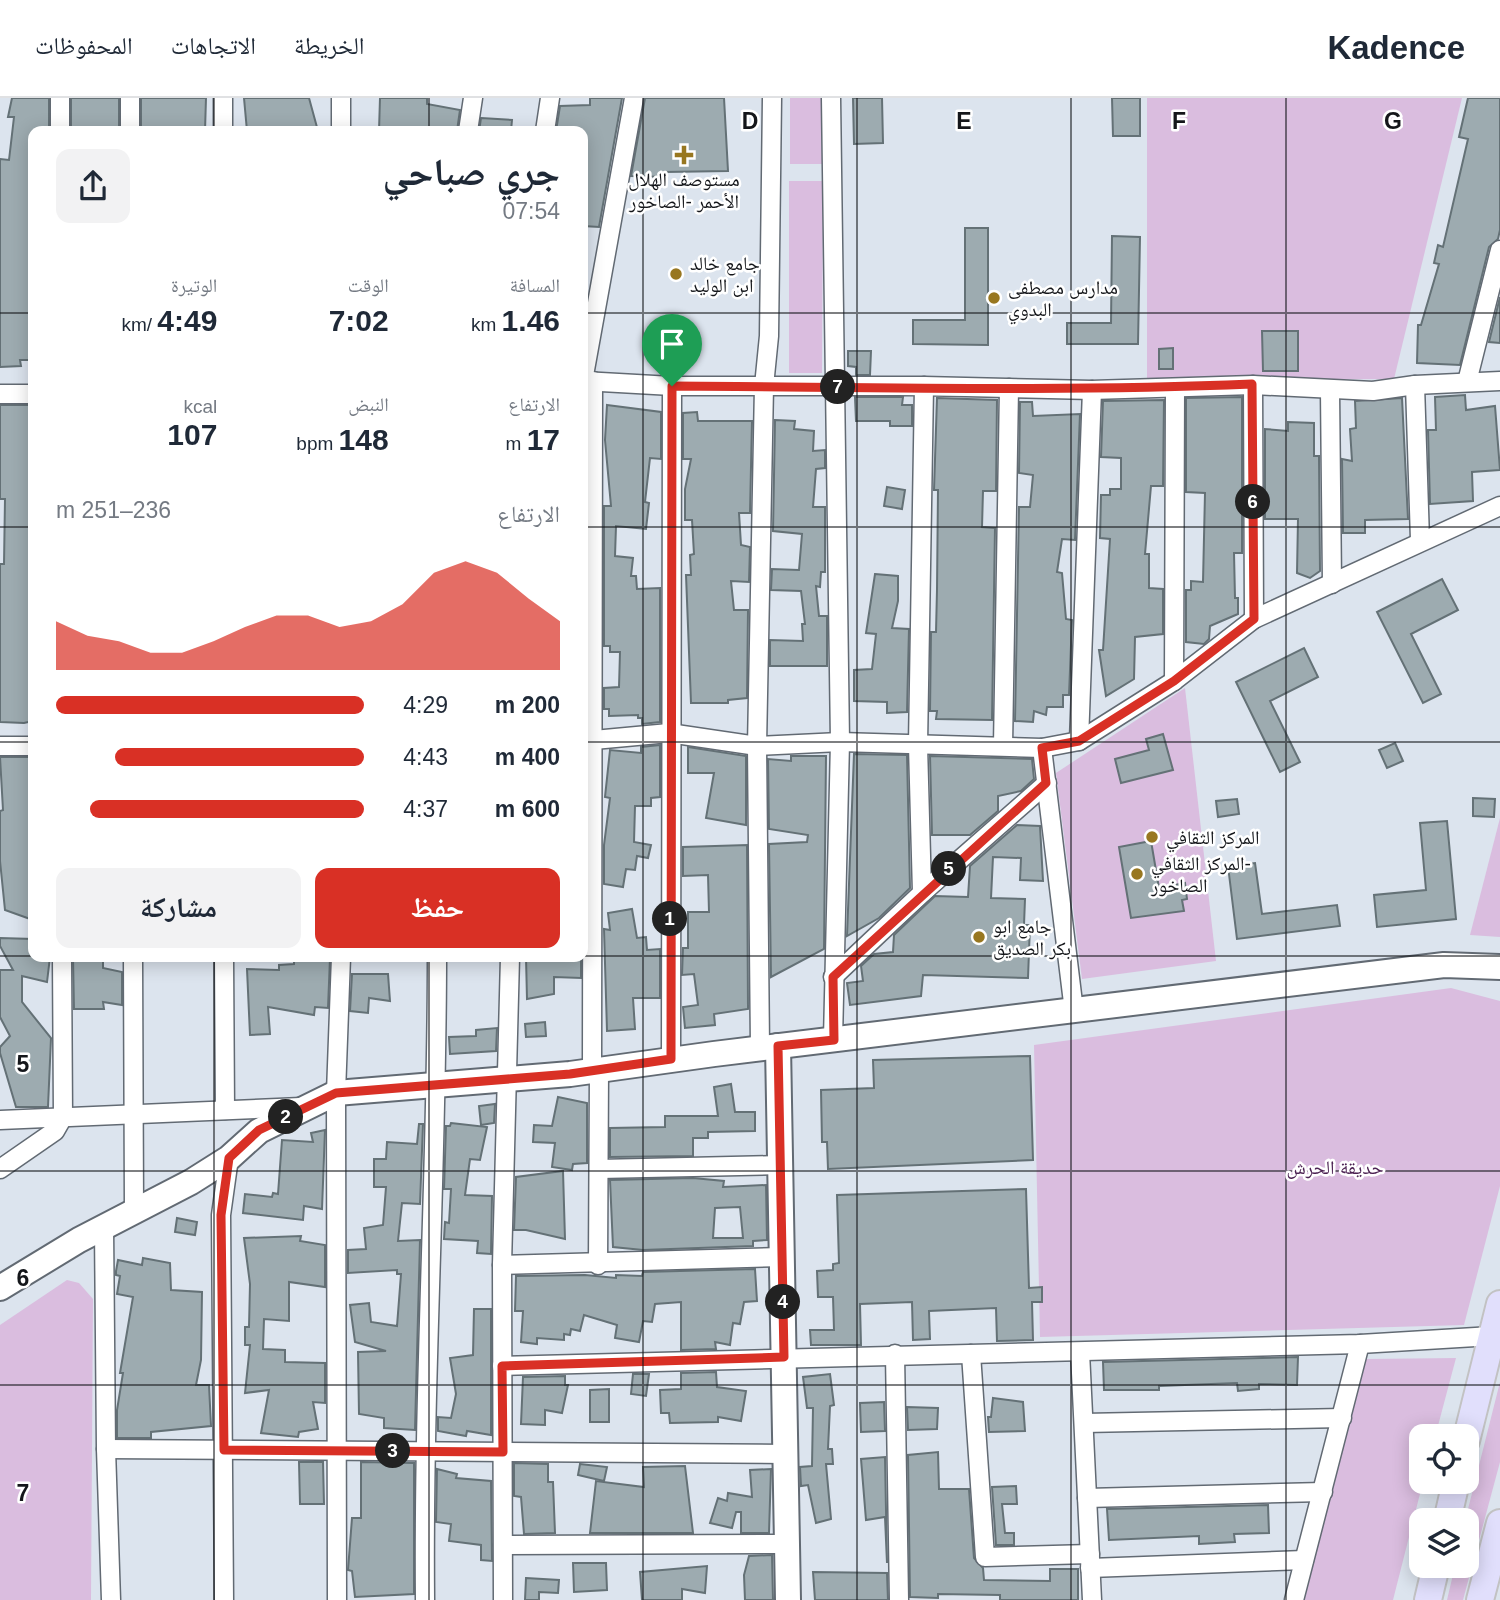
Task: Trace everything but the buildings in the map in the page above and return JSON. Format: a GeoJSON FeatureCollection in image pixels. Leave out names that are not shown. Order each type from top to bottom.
{"type":"FeatureCollection","features":[{"type":"Feature","properties":{"kind":"main road"},"geometry":{"type":"LineString","coordinates":[[0,1289],[104,1227],[229,1158],[259,1130],[336,1093],[437,1087],[509,1077],[596,1070],[1444,965],[1500,967]]}},
{"type":"Feature","properties":{"kind":"main road"},"geometry":{"type":"LineString","coordinates":[[769,1047],[780,1165],[788,1600]]}},
{"type":"Feature","properties":{"kind":"main road"},"geometry":{"type":"LineString","coordinates":[[1470,1424],[1500,1304]]}},
{"type":"Feature","properties":{"kind":"main road"},"geometry":{"type":"LineString","coordinates":[[1480,1600],[1500,1523]]}},
{"type":"Feature","properties":{"kind":"main road"},"geometry":{"type":"LineString","coordinates":[[1428,1600],[1433,1578]]}},
{"type":"Feature","properties":{"kind":"street"},"geometry":{"type":"LineString","coordinates":[[60,98],[60,126]]}},
{"type":"Feature","properties":{"kind":"street"},"geometry":{"type":"LineString","coordinates":[[130,98],[130,126]]}},
{"type":"Feature","properties":{"kind":"street"},"geometry":{"type":"LineString","coordinates":[[223,98],[223,126]]}},
{"type":"Feature","properties":{"kind":"street"},"geometry":{"type":"LineString","coordinates":[[341,98],[341,126]]}},
{"type":"Feature","properties":{"kind":"street"},"geometry":{"type":"LineString","coordinates":[[469,126],[473,98]]}},
{"type":"Feature","properties":{"kind":"street"},"geometry":{"type":"LineString","coordinates":[[546,126],[550,98]]}},
{"type":"Feature","properties":{"kind":"street"},"geometry":{"type":"LineString","coordinates":[[588,369],[634,98]]}},
{"type":"Feature","properties":{"kind":"street"},"geometry":{"type":"LineString","coordinates":[[769,1047],[757,746],[764,386],[769,336],[772,98]]}},
{"type":"Feature","properties":{"kind":"street"},"geometry":{"type":"LineString","coordinates":[[831,98],[840,742],[833,977],[834,1040]]}},
{"type":"Feature","properties":{"kind":"street"},"geometry":{"type":"LineString","coordinates":[[1466,382],[1500,250]]}},
{"type":"Feature","properties":{"kind":"street"},"geometry":{"type":"LineString","coordinates":[[588,381],[672,386],[924,386],[1092,390],[1252,384],[1330,391],[1373,391],[1415,385],[1500,380]]}},
{"type":"Feature","properties":{"kind":"street"},"geometry":{"type":"LineString","coordinates":[[1252,384],[1254,619]]}},
{"type":"Feature","properties":{"kind":"street"},"geometry":{"type":"LineString","coordinates":[[1415,385],[1420,540]]}},
{"type":"Feature","properties":{"kind":"street"},"geometry":{"type":"LineString","coordinates":[[671,1059],[669,733],[672,386]]}},
{"type":"Feature","properties":{"kind":"street"},"geometry":{"type":"LineString","coordinates":[[922,893],[918,745],[924,386]]}},
{"type":"Feature","properties":{"kind":"street"},"geometry":{"type":"LineString","coordinates":[[1174,681],[1175,387]]}},
{"type":"Feature","properties":{"kind":"street"},"geometry":{"type":"LineString","coordinates":[[1003,746],[1009,388]]}},
{"type":"Feature","properties":{"kind":"street"},"geometry":{"type":"LineString","coordinates":[[1079,741],[1092,390]]}},
{"type":"Feature","properties":{"kind":"street"},"geometry":{"type":"LineString","coordinates":[[1330,391],[1332,583]]}},
{"type":"Feature","properties":{"kind":"street"},"geometry":{"type":"LineString","coordinates":[[0,394],[28,394]]}},
{"type":"Feature","properties":{"kind":"street"},"geometry":{"type":"LineString","coordinates":[[598,1265],[599,1170],[588,741],[669,733],[757,746],[840,742],[1042,748],[1079,741],[1174,681],[1254,619],[1420,540],[1500,506]]}},
{"type":"Feature","properties":{"kind":"street"},"geometry":{"type":"LineString","coordinates":[[0,746],[28,746]]}},
{"type":"Feature","properties":{"kind":"street"},"geometry":{"type":"LineString","coordinates":[[1042,748],[1074,1011]]}},
{"type":"Feature","properties":{"kind":"street"},"geometry":{"type":"LineString","coordinates":[[833,977],[922,893],[1046,783]]}},
{"type":"Feature","properties":{"kind":"street"},"geometry":{"type":"LineString","coordinates":[[0,1170],[55,1131],[63,1117],[62,962]]}},
{"type":"Feature","properties":{"kind":"street"},"geometry":{"type":"LineString","coordinates":[[133,962],[134,1211]]}},
{"type":"Feature","properties":{"kind":"street"},"geometry":{"type":"LineString","coordinates":[[224,962],[225,1110]]}},
{"type":"Feature","properties":{"kind":"street"},"geometry":{"type":"LineString","coordinates":[[337,1600],[336,1093],[341,962]]}},
{"type":"Feature","properties":{"kind":"street"},"geometry":{"type":"LineString","coordinates":[[425,1600],[426,1451],[437,1087],[437,962]]}},
{"type":"Feature","properties":{"kind":"street"},"geometry":{"type":"LineString","coordinates":[[503,1600],[502,1265],[510,962]]}},
{"type":"Feature","properties":{"kind":"street"},"geometry":{"type":"LineString","coordinates":[[0,1119],[307,1107]]}},
{"type":"Feature","properties":{"kind":"street"},"geometry":{"type":"LineString","coordinates":[[224,1600],[221,1215],[229,1158]]}},
{"type":"Feature","properties":{"kind":"street"},"geometry":{"type":"LineString","coordinates":[[599,1170],[780,1165]]}},
{"type":"Feature","properties":{"kind":"street"},"geometry":{"type":"LineString","coordinates":[[104,1227],[106,1449],[111,1600]]}},
{"type":"Feature","properties":{"kind":"street"},"geometry":{"type":"LineString","coordinates":[[502,1265],[598,1265],[782,1257]]}},
{"type":"Feature","properties":{"kind":"street"},"geometry":{"type":"LineString","coordinates":[[502,1366],[1360,1344],[1492,1336]]}},
{"type":"Feature","properties":{"kind":"street"},"geometry":{"type":"LineString","coordinates":[[1294,1600],[1360,1344]]}},
{"type":"Feature","properties":{"kind":"street"},"geometry":{"type":"LineString","coordinates":[[1080,1352],[1092,1600]]}},
{"type":"Feature","properties":{"kind":"street"},"geometry":{"type":"LineString","coordinates":[[895,1354],[899,1600]]}},
{"type":"Feature","properties":{"kind":"street"},"geometry":{"type":"LineString","coordinates":[[971,1354],[985,1557],[1090,1561],[1304,1560]]}},
{"type":"Feature","properties":{"kind":"street"},"geometry":{"type":"LineString","coordinates":[[1084,1423],[1342,1418]]}},
{"type":"Feature","properties":{"kind":"street"},"geometry":{"type":"LineString","coordinates":[[106,1449],[785,1454]]}},
{"type":"Feature","properties":{"kind":"street"},"geometry":{"type":"LineString","coordinates":[[1087,1498],[1323,1492]]}},
{"type":"Feature","properties":{"kind":"street"},"geometry":{"type":"LineString","coordinates":[[503,1545],[787,1544]]}},
{"type":"Feature","properties":{"kind":"green space"},"geometry":{"type":"Polygon","coordinates":[[[790,98],[821,98],[822,164],[790,164],[790,98]]]}},
{"type":"Feature","properties":{"kind":"green space"},"geometry":{"type":"Polygon","coordinates":[[[1147,98],[1462,98],[1394,379],[1147,380],[1147,98]]]}},
{"type":"Feature","properties":{"kind":"green space"},"geometry":{"type":"Polygon","coordinates":[[[789,181],[823,181],[822,373],[789,373],[789,181]]]}},
{"type":"Feature","properties":{"kind":"green space","name":"المركز الثقافي- الصاخور"},"geometry":{"type":"Polygon","coordinates":[[[1185,688],[1216,961],[1082,979],[1056,773],[1185,688]]]}},
{"type":"Feature","properties":{"kind":"green space"},"geometry":{"type":"Polygon","coordinates":[[[1500,818],[1500,937],[1470,935],[1500,818]]]}},
{"type":"Feature","properties":{"kind":"green space","name":"حديقة الحرش"},"geometry":{"type":"Polygon","coordinates":[[[1451,988],[1500,1001],[1500,1186],[1464,1325],[1040,1337],[1034,1045],[1451,988]]]}},
{"type":"Feature","properties":{"kind":"green space"},"geometry":{"type":"Polygon","coordinates":[[[67,1280],[79,1283],[93,1299],[91,1600],[0,1600],[0,1325],[67,1280]]]}},
{"type":"Feature","properties":{"kind":"green space"},"geometry":{"type":"Polygon","coordinates":[[[1456,1358],[1438,1424],[1409,1424],[1409,1494],[1420,1494],[1416,1508],[1409,1508],[1409,1537],[1393,1600],[1300,1600],[1366,1359],[1456,1358]]]}},
{"type":"Feature","properties":{"kind":"green space"},"geometry":{"type":"Polygon","coordinates":[[[1500,1382],[1500,1462],[1479,1540],[1479,1508],[1468,1508],[1472,1494],[1479,1494],[1479,1465],[1500,1382]]]}},
{"type":"Feature","properties":{"kind":"green space"},"geometry":{"type":"Polygon","coordinates":[[[1452,1578],[1469,1578],[1463,1600],[1447,1600],[1452,1578]]]}},
{"type":"Feature","properties":{"kind":"place","name":"مستوصف الهلال الأحمر -الصاخور"},"geometry":{"type":"Point","coordinates":[684,155]}},
{"type":"Feature","properties":{"kind":"place","name":"جامع خالد ابن الوليد"},"geometry":{"type":"Point","coordinates":[676,274]}},
{"type":"Feature","properties":{"kind":"place","name":"مدارس مصطفى البدوي"},"geometry":{"type":"Point","coordinates":[994,298]}},
{"type":"Feature","properties":{"kind":"place","name":"المركز الثقافي"},"geometry":{"type":"Point","coordinates":[1152,837]}},
{"type":"Feature","properties":{"kind":"place","name":"المركز الثقافي- الصاخور"},"geometry":{"type":"Point","coordinates":[1137,874]}},
{"type":"Feature","properties":{"kind":"place","name":"جامع ابو بكر الصديق"},"geometry":{"type":"Point","coordinates":[979,937]}},
{"type":"Feature","properties":{"kind":"route"},"geometry":{"type":"LineString","coordinates":[[1252,384],[1254,619],[1174,681],[1079,741],[1042,748],[1046,783],[922,893],[833,977],[834,1040],[778,1046],[784,1357],[502,1366],[503,1452],[224,1450],[221,1215],[229,1158],[259,1130],[336,1093],[437,1087],[509,1077],[570,1074],[671,1059],[669,733],[672,386],[924,386],[1092,390],[1252,384]]}}]}
